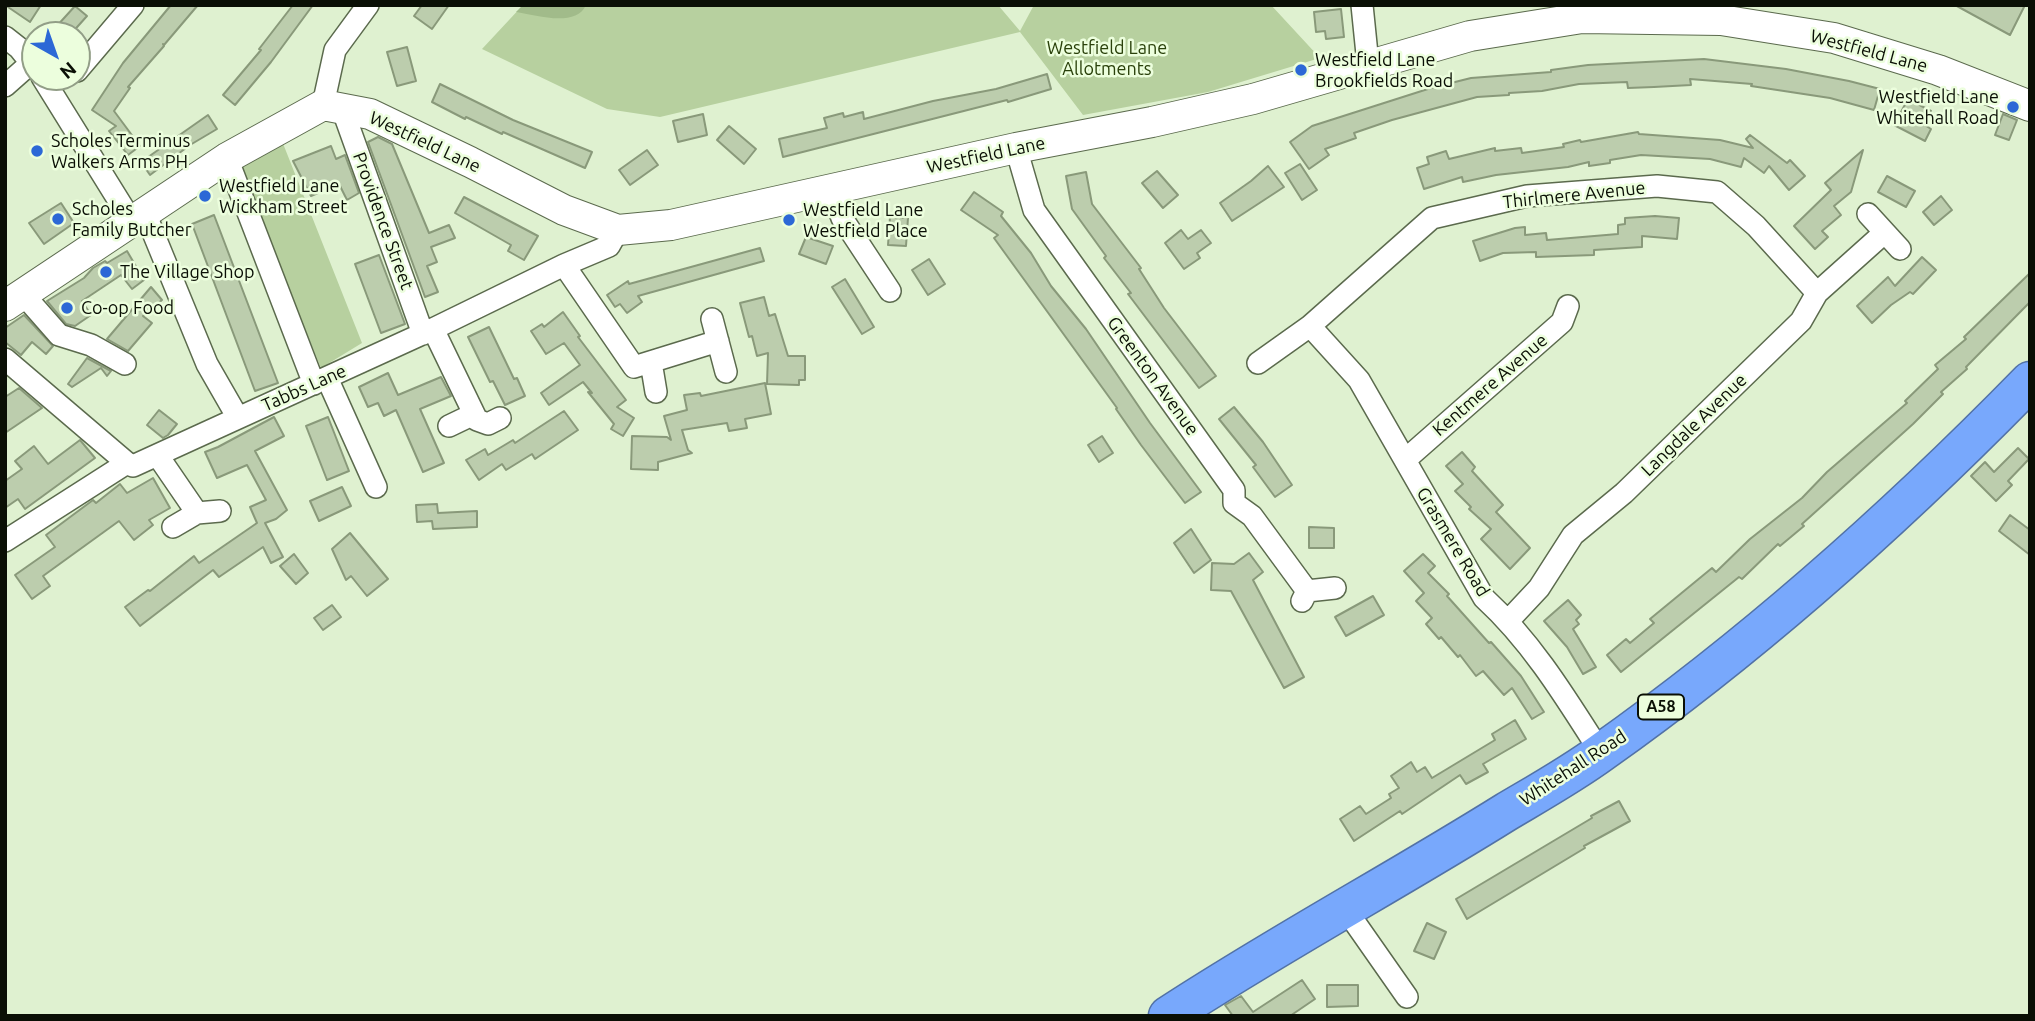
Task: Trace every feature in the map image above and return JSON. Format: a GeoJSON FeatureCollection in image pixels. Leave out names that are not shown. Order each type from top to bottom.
{"type":"FeatureCollection","features":[{"type":"Feature","properties":{"kind":"highway","name":"Whitehall Road"},"geometry":{"type":"LineString","coordinates":[[1168,1016],[1244,966],[1419,865],[1601,753],[1814,585],[1963,449],[2030,381]]}},
{"type":"Feature","properties":{"kind":"main road","name":"Westfield Lane"},"geometry":{"type":"LineString","coordinates":[[333,106],[370,114],[564,211],[618,230],[671,225],[1016,148],[1152,122],[1253,99],[1469,36],[1582,18],[1721,20],[1834,38],[1938,70],[2030,106]]}},
{"type":"Feature","properties":{"kind":"main road"},"geometry":{"type":"LineString","coordinates":[[14,300],[228,158],[333,106]]}},
{"type":"Feature","properties":{"kind":"street"},"geometry":{"type":"LineString","coordinates":[[91,54],[133,5]]}},
{"type":"Feature","properties":{"kind":"street"},"geometry":{"type":"LineString","coordinates":[[333,106],[335,50],[368,5]]}},
{"type":"Feature","properties":{"kind":"street"},"geometry":{"type":"LineString","coordinates":[[1362,5],[1368,64]]}},
{"type":"Feature","properties":{"kind":"street"},"geometry":{"type":"LineString","coordinates":[[5,37],[21,51]]}},
{"type":"Feature","properties":{"kind":"street"},"geometry":{"type":"LineString","coordinates":[[50,91],[87,153],[139,217],[207,365],[238,418]]}},
{"type":"Feature","properties":{"kind":"street","name":"Providence Street"},"geometry":{"type":"LineString","coordinates":[[333,106],[428,331],[476,417]]}},
{"type":"Feature","properties":{"kind":"street","name":"Greenton Avenue"},"geometry":{"type":"LineString","coordinates":[[1016,148],[1034,210],[1234,490],[1234,503],[1252,516],[1305,596],[1335,588]]}},
{"type":"Feature","properties":{"kind":"street"},"geometry":{"type":"LineString","coordinates":[[228,158],[321,381],[376,487]]}},
{"type":"Feature","properties":{"kind":"street","name":"Thirlmere Avenue"},"geometry":{"type":"LineString","coordinates":[[1258,363],[1310,326],[1432,218],[1527,196],[1657,186],[1717,192],[1756,226],[1817,293]]}},
{"type":"Feature","properties":{"kind":"street"},"geometry":{"type":"LineString","coordinates":[[831,188],[842,218],[890,291]]}},
{"type":"Feature","properties":{"kind":"street"},"geometry":{"type":"LineString","coordinates":[[1868,214],[1900,249]]}},
{"type":"Feature","properties":{"kind":"street","name":"Tabbs Lane"},"geometry":{"type":"LineString","coordinates":[[127,463],[133,466],[158,457],[608,246],[618,230]]}},
{"type":"Feature","properties":{"kind":"street","name":"Langdale Avenue"},"geometry":{"type":"LineString","coordinates":[[1508,620],[1539,588],[1573,535],[1624,493],[1801,321],[1817,293],[1884,233]]}},
{"type":"Feature","properties":{"kind":"street"},"geometry":{"type":"LineString","coordinates":[[564,265],[634,367],[718,341]]}},
{"type":"Feature","properties":{"kind":"street"},"geometry":{"type":"LineString","coordinates":[[14,300],[59,335],[91,345],[125,365]]}},
{"type":"Feature","properties":{"kind":"street","name":"Kentmere Avenue"},"geometry":{"type":"LineString","coordinates":[[1405,460],[1562,322],[1569,306]]}},
{"type":"Feature","properties":{"kind":"street"},"geometry":{"type":"LineString","coordinates":[[712,319],[726,372]]}},
{"type":"Feature","properties":{"kind":"street","name":"Grasmere Road"},"geometry":{"type":"LineString","coordinates":[[1310,326],[1359,380],[1484,598],[1508,620],[1555,681],[1601,753]]}},
{"type":"Feature","properties":{"kind":"street"},"geometry":{"type":"LineString","coordinates":[[5,359],[127,463],[5,541]]}},
{"type":"Feature","properties":{"kind":"street"},"geometry":{"type":"LineString","coordinates":[[651,362],[656,392]]}},
{"type":"Feature","properties":{"kind":"street"},"geometry":{"type":"LineString","coordinates":[[449,426],[476,417],[488,424],[500,418]]}},
{"type":"Feature","properties":{"kind":"street"},"geometry":{"type":"LineString","coordinates":[[158,457],[197,513]]}},
{"type":"Feature","properties":{"kind":"street"},"geometry":{"type":"LineString","coordinates":[[173,527],[197,513],[220,511]]}},
{"type":"Feature","properties":{"kind":"street"},"geometry":{"type":"LineString","coordinates":[[1344,907],[1407,997]]}},
{"type":"Feature","properties":{"kind":"green space","name":"Westfield Lane Allotments"},"geometry":{"type":"Polygon","coordinates":[[[523,5],[998,5],[1020,31],[1034,5],[1271,5],[1320,58],[1208,92],[1083,115],[1020,32],[660,117],[607,109],[482,49],[523,5]]]}},
{"type":"Feature","properties":{"kind":"green space"},"geometry":{"type":"Polygon","coordinates":[[[523,5],[586,5],[574,16],[555,18],[516,12],[523,5]]]}},
{"type":"Feature","properties":{"kind":"green space"},"geometry":{"type":"Polygon","coordinates":[[[282,141],[362,343],[321,368],[239,169],[282,141]]]}},
{"type":"Feature","properties":{"kind":"building"},"geometry":{"type":"Polygon","coordinates":[[[5,5],[41,5],[29,21],[5,5]]]}},
{"type":"Feature","properties":{"kind":"building"},"geometry":{"type":"Polygon","coordinates":[[[171,5],[198,5],[128,87],[130,88],[114,111],[140,146],[128,155],[109,131],[116,126],[92,110],[123,63],[171,5]]]}},
{"type":"Feature","properties":{"kind":"building"},"geometry":{"type":"Polygon","coordinates":[[[293,5],[313,5],[235,105],[223,95],[261,50],[259,49],[293,5]]]}},
{"type":"Feature","properties":{"kind":"building"},"geometry":{"type":"Polygon","coordinates":[[[422,5],[449,5],[432,29],[414,16],[422,5]]]}},
{"type":"Feature","properties":{"kind":"building"},"geometry":{"type":"Polygon","coordinates":[[[1955,5],[2025,5],[2010,35],[1955,5]]]}},
{"type":"Feature","properties":{"kind":"building"},"geometry":{"type":"Polygon","coordinates":[[[75,6],[87,16],[83,21],[61,21],[75,6]]]}},
{"type":"Feature","properties":{"kind":"building"},"geometry":{"type":"Polygon","coordinates":[[[1341,9],[1344,37],[1326,39],[1325,31],[1316,32],[1314,12],[1341,9]]]}},
{"type":"Feature","properties":{"kind":"building"},"geometry":{"type":"Polygon","coordinates":[[[407,47],[416,81],[397,86],[387,52],[407,47]]]}},
{"type":"Feature","properties":{"kind":"building"},"geometry":{"type":"Polygon","coordinates":[[[1704,59],[1786,69],[1880,89],[1874,110],[1830,98],[1751,86],[1752,84],[1690,79],[1691,85],[1654,87],[1628,88],[1627,82],[1579,84],[1542,91],[1477,97],[1392,120],[1354,133],[1356,138],[1325,149],[1329,155],[1309,169],[1290,142],[1312,126],[1471,78],[1551,72],[1588,65],[1704,59]]]}},
{"type":"Feature","properties":{"kind":"building"},"geometry":{"type":"Polygon","coordinates":[[[1047,74],[1051,89],[783,157],[779,139],[827,128],[824,118],[863,112],[864,119],[933,101],[996,89],[1047,74]]]}},
{"type":"Feature","properties":{"kind":"building"},"geometry":{"type":"Polygon","coordinates":[[[440,84],[513,120],[592,152],[585,168],[503,132],[502,134],[466,117],[465,119],[432,102],[440,84]]]}},
{"type":"Feature","properties":{"kind":"building"},"geometry":{"type":"Polygon","coordinates":[[[1908,99],[1931,111],[1923,124],[1931,129],[1925,141],[1894,125],[1908,99]]]}},
{"type":"Feature","properties":{"kind":"building"},"geometry":{"type":"Polygon","coordinates":[[[703,114],[707,135],[678,142],[673,121],[703,114]]]}},
{"type":"Feature","properties":{"kind":"building"},"geometry":{"type":"Polygon","coordinates":[[[2003,114],[2017,120],[2009,140],[1995,135],[2003,114]]]}},
{"type":"Feature","properties":{"kind":"building"},"geometry":{"type":"Polygon","coordinates":[[[208,115],[217,129],[150,175],[141,162],[208,115]]]}},
{"type":"Feature","properties":{"kind":"building"},"geometry":{"type":"Polygon","coordinates":[[[729,126],[756,149],[744,164],[717,140],[729,126]]]}},
{"type":"Feature","properties":{"kind":"building"},"geometry":{"type":"Polygon","coordinates":[[[1638,132],[1720,140],[1753,148],[1746,139],[1750,135],[1787,163],[1790,160],[1805,176],[1789,190],[1769,166],[1764,173],[1744,158],[1741,167],[1710,159],[1641,155],[1610,160],[1610,163],[1589,166],[1589,162],[1463,182],[1462,177],[1424,189],[1417,168],[1429,164],[1427,157],[1446,151],[1449,159],[1495,148],[1495,151],[1521,148],[1522,153],[1564,147],[1563,144],[1580,140],[1581,142],[1638,132]]]}},
{"type":"Feature","properties":{"kind":"building"},"geometry":{"type":"Polygon","coordinates":[[[378,137],[392,144],[429,233],[449,225],[455,238],[431,247],[437,262],[427,266],[438,292],[425,297],[368,142],[378,137]]]}},
{"type":"Feature","properties":{"kind":"building"},"geometry":{"type":"Polygon","coordinates":[[[331,146],[336,159],[345,155],[359,193],[347,200],[339,184],[311,196],[293,161],[331,146]]]}},
{"type":"Feature","properties":{"kind":"building"},"geometry":{"type":"Polygon","coordinates":[[[647,150],[658,165],[630,185],[619,170],[647,150]]]}},
{"type":"Feature","properties":{"kind":"building"},"geometry":{"type":"Polygon","coordinates":[[[1863,150],[1851,192],[1834,206],[1841,215],[1822,231],[1828,237],[1815,249],[1794,226],[1831,190],[1825,183],[1863,150]]]}},
{"type":"Feature","properties":{"kind":"building"},"geometry":{"type":"Polygon","coordinates":[[[1300,164],[1317,190],[1302,200],[1285,173],[1300,164]]]}},
{"type":"Feature","properties":{"kind":"building"},"geometry":{"type":"Polygon","coordinates":[[[1268,166],[1284,187],[1232,221],[1220,203],[1268,166]]]}},
{"type":"Feature","properties":{"kind":"building"},"geometry":{"type":"Polygon","coordinates":[[[1157,171],[1178,195],[1163,208],[1142,183],[1157,171]]]}},
{"type":"Feature","properties":{"kind":"building"},"geometry":{"type":"Polygon","coordinates":[[[1086,172],[1092,204],[1141,268],[1139,269],[1164,308],[1216,376],[1199,388],[1128,294],[1131,293],[1072,209],[1066,176],[1086,172]]]}},
{"type":"Feature","properties":{"kind":"building"},"geometry":{"type":"Polygon","coordinates":[[[1887,176],[1915,191],[1906,207],[1878,192],[1887,176]]]}},
{"type":"Feature","properties":{"kind":"building"},"geometry":{"type":"Polygon","coordinates":[[[974,192],[1003,212],[1001,216],[1031,253],[1051,286],[1086,329],[1201,492],[1185,503],[994,238],[998,235],[961,210],[974,192]]]}},
{"type":"Feature","properties":{"kind":"building"},"geometry":{"type":"Polygon","coordinates":[[[1941,196],[1952,210],[1934,225],[1923,212],[1941,196]]]}},
{"type":"Feature","properties":{"kind":"building"},"geometry":{"type":"Polygon","coordinates":[[[464,197],[538,236],[524,260],[508,251],[511,245],[455,213],[464,197]]]}},
{"type":"Feature","properties":{"kind":"building"},"geometry":{"type":"Polygon","coordinates":[[[61,203],[74,223],[44,244],[29,223],[61,203]]]}},
{"type":"Feature","properties":{"kind":"building"},"geometry":{"type":"Polygon","coordinates":[[[214,215],[278,383],[255,391],[192,224],[214,215]]]}},
{"type":"Feature","properties":{"kind":"building"},"geometry":{"type":"Polygon","coordinates":[[[890,217],[908,218],[906,246],[888,245],[890,217]]]}},
{"type":"Feature","properties":{"kind":"building"},"geometry":{"type":"Polygon","coordinates":[[[1625,218],[1679,218],[1677,239],[1642,236],[1642,247],[1594,250],[1594,255],[1536,257],[1536,252],[1503,253],[1480,261],[1473,241],[1525,227],[1525,235],[1546,233],[1547,240],[1618,234],[1618,225],[1625,224],[1625,218]]]}},
{"type":"Feature","properties":{"kind":"building"},"geometry":{"type":"Polygon","coordinates":[[[1181,230],[1188,239],[1201,230],[1211,243],[1197,253],[1200,258],[1184,269],[1165,243],[1181,230]]]}},
{"type":"Feature","properties":{"kind":"building"},"geometry":{"type":"Polygon","coordinates":[[[806,237],[833,246],[826,264],[799,254],[806,237]]]}},
{"type":"Feature","properties":{"kind":"building"},"geometry":{"type":"Polygon","coordinates":[[[760,248],[764,261],[638,296],[642,302],[627,313],[620,304],[615,307],[607,295],[628,281],[629,284],[760,248]]]}},
{"type":"Feature","properties":{"kind":"building"},"geometry":{"type":"Polygon","coordinates":[[[127,251],[144,280],[132,289],[121,275],[82,301],[91,315],[75,326],[66,324],[47,301],[84,278],[93,268],[127,251]]]}},
{"type":"Feature","properties":{"kind":"building"},"geometry":{"type":"Polygon","coordinates":[[[379,255],[405,324],[381,333],[355,264],[379,255]]]}},
{"type":"Feature","properties":{"kind":"building"},"geometry":{"type":"Polygon","coordinates":[[[1922,257],[1936,270],[1913,294],[1910,292],[1891,305],[1872,323],[1857,306],[1888,277],[1895,286],[1922,257]]]}},
{"type":"Feature","properties":{"kind":"building"},"geometry":{"type":"Polygon","coordinates":[[[929,259],[945,284],[928,295],[912,270],[929,259]]]}},
{"type":"Feature","properties":{"kind":"building"},"geometry":{"type":"Polygon","coordinates":[[[2030,273],[2030,302],[1913,424],[1802,524],[1804,526],[1780,546],[1778,544],[1742,579],[1739,577],[1621,672],[1607,655],[1626,639],[1630,643],[1654,623],[1650,619],[1712,568],[1716,572],[1750,539],[1802,498],[1827,472],[1907,403],[1905,401],[1938,369],[1935,365],[1966,339],[1964,337],[2030,273]]]}},
{"type":"Feature","properties":{"kind":"building"},"geometry":{"type":"Polygon","coordinates":[[[845,279],[874,327],[862,334],[832,287],[845,279]]]}},
{"type":"Feature","properties":{"kind":"building"},"geometry":{"type":"Polygon","coordinates":[[[151,287],[162,300],[143,316],[152,323],[128,351],[107,339],[151,287]]]}},
{"type":"Feature","properties":{"kind":"building"},"geometry":{"type":"Polygon","coordinates":[[[764,297],[769,316],[775,314],[788,356],[805,356],[805,380],[799,380],[799,385],[767,384],[768,353],[757,356],[740,303],[764,297]]]}},
{"type":"Feature","properties":{"kind":"building"},"geometry":{"type":"Polygon","coordinates":[[[563,312],[580,336],[578,337],[626,400],[617,407],[634,418],[623,436],[611,429],[614,424],[583,382],[549,405],[541,393],[580,365],[564,343],[546,354],[531,331],[542,324],[544,327],[563,312]]]}},
{"type":"Feature","properties":{"kind":"building"},"geometry":{"type":"Polygon","coordinates":[[[24,315],[53,346],[46,354],[32,342],[21,355],[5,342],[5,328],[24,315]]]}},
{"type":"Feature","properties":{"kind":"building"},"geometry":{"type":"Polygon","coordinates":[[[489,327],[525,396],[505,405],[493,381],[490,382],[468,337],[489,327]]]}},
{"type":"Feature","properties":{"kind":"building"},"geometry":{"type":"Polygon","coordinates":[[[87,358],[111,371],[107,376],[101,368],[72,387],[68,384],[87,358]]]}},
{"type":"Feature","properties":{"kind":"building"},"geometry":{"type":"Polygon","coordinates":[[[388,373],[398,395],[441,377],[451,396],[420,409],[444,463],[423,472],[396,410],[384,416],[378,403],[368,407],[359,387],[388,373]]]}},
{"type":"Feature","properties":{"kind":"building"},"geometry":{"type":"Polygon","coordinates":[[[765,383],[771,414],[745,419],[747,428],[729,431],[727,423],[682,430],[688,450],[692,453],[658,462],[658,470],[631,469],[632,436],[667,437],[671,440],[664,416],[687,410],[684,395],[700,393],[701,396],[765,383]]]}},
{"type":"Feature","properties":{"kind":"building"},"geometry":{"type":"Polygon","coordinates":[[[19,388],[42,408],[5,433],[5,397],[19,388]]]}},
{"type":"Feature","properties":{"kind":"building"},"geometry":{"type":"Polygon","coordinates":[[[1234,407],[1263,442],[1292,485],[1275,497],[1253,467],[1256,465],[1219,419],[1234,407]]]}},
{"type":"Feature","properties":{"kind":"building"},"geometry":{"type":"Polygon","coordinates":[[[159,410],[177,424],[163,438],[147,425],[159,410]]]}},
{"type":"Feature","properties":{"kind":"building"},"geometry":{"type":"Polygon","coordinates":[[[564,411],[578,430],[535,459],[532,454],[506,470],[502,464],[479,480],[466,460],[485,449],[488,455],[513,440],[515,443],[564,411]]]}},
{"type":"Feature","properties":{"kind":"building"},"geometry":{"type":"Polygon","coordinates":[[[274,417],[284,436],[255,451],[287,510],[276,519],[265,523],[283,557],[271,563],[263,547],[219,577],[213,570],[140,626],[125,607],[194,556],[199,563],[257,523],[250,507],[266,500],[247,465],[217,478],[205,452],[274,417]]]}},
{"type":"Feature","properties":{"kind":"building"},"geometry":{"type":"Polygon","coordinates":[[[328,417],[349,471],[327,480],[306,426],[328,417]]]}},
{"type":"Feature","properties":{"kind":"building"},"geometry":{"type":"Polygon","coordinates":[[[1102,436],[1113,453],[1099,462],[1088,445],[1102,436]]]}},
{"type":"Feature","properties":{"kind":"building"},"geometry":{"type":"Polygon","coordinates":[[[80,440],[95,458],[25,509],[18,499],[5,508],[5,481],[22,469],[15,461],[34,446],[48,464],[80,440]]]}},
{"type":"Feature","properties":{"kind":"building"},"geometry":{"type":"Polygon","coordinates":[[[2018,448],[2029,459],[2008,481],[2012,485],[1996,501],[1971,476],[1985,462],[1994,472],[2018,448]]]}},
{"type":"Feature","properties":{"kind":"building"},"geometry":{"type":"Polygon","coordinates":[[[1462,452],[1475,467],[1472,471],[1503,505],[1496,512],[1530,548],[1510,569],[1481,539],[1491,529],[1469,509],[1471,507],[1455,491],[1463,484],[1446,466],[1462,452]]]}},
{"type":"Feature","properties":{"kind":"building"},"geometry":{"type":"Polygon","coordinates":[[[153,478],[170,508],[149,520],[153,525],[134,540],[119,521],[43,576],[50,586],[32,599],[15,575],[55,547],[46,535],[93,500],[96,503],[120,484],[127,493],[153,478]]]}},
{"type":"Feature","properties":{"kind":"building"},"geometry":{"type":"Polygon","coordinates":[[[342,487],[351,506],[319,521],[310,501],[342,487]]]}},
{"type":"Feature","properties":{"kind":"building"},"geometry":{"type":"Polygon","coordinates":[[[437,504],[438,513],[477,511],[477,527],[433,529],[432,521],[417,522],[416,505],[437,504]]]}},
{"type":"Feature","properties":{"kind":"building"},"geometry":{"type":"Polygon","coordinates":[[[2010,515],[2030,530],[2030,555],[1999,531],[2010,515]]]}},
{"type":"Feature","properties":{"kind":"building"},"geometry":{"type":"Polygon","coordinates":[[[1309,527],[1334,528],[1334,548],[1309,548],[1309,527]]]}},
{"type":"Feature","properties":{"kind":"building"},"geometry":{"type":"Polygon","coordinates":[[[1191,529],[1211,560],[1194,573],[1174,543],[1191,529]]]}},
{"type":"Feature","properties":{"kind":"building"},"geometry":{"type":"Polygon","coordinates":[[[350,533],[388,579],[367,596],[351,576],[346,580],[332,549],[350,533]]]}},
{"type":"Feature","properties":{"kind":"building"},"geometry":{"type":"Polygon","coordinates":[[[1249,553],[1263,572],[1253,580],[1304,677],[1284,688],[1231,591],[1211,590],[1212,563],[1234,564],[1249,553]]]}},
{"type":"Feature","properties":{"kind":"building"},"geometry":{"type":"Polygon","coordinates":[[[294,554],[308,573],[296,584],[280,566],[294,554]]]}},
{"type":"Feature","properties":{"kind":"building"},"geometry":{"type":"Polygon","coordinates":[[[1423,554],[1435,566],[1428,573],[1521,676],[1544,712],[1532,719],[1512,688],[1504,695],[1483,671],[1476,676],[1460,655],[1458,657],[1426,624],[1432,618],[1416,601],[1424,593],[1404,571],[1423,554]]]}},
{"type":"Feature","properties":{"kind":"building"},"geometry":{"type":"Polygon","coordinates":[[[1373,596],[1384,615],[1346,636],[1335,617],[1373,596]]]}},
{"type":"Feature","properties":{"kind":"building"},"geometry":{"type":"Polygon","coordinates":[[[1568,600],[1581,615],[1576,620],[1579,624],[1573,629],[1596,667],[1583,674],[1567,647],[1544,621],[1568,600]]]}},
{"type":"Feature","properties":{"kind":"building"},"geometry":{"type":"Polygon","coordinates":[[[332,605],[341,617],[323,630],[314,618],[332,605]]]}},
{"type":"Feature","properties":{"kind":"building"},"geometry":{"type":"Polygon","coordinates":[[[1515,720],[1526,739],[1483,764],[1488,772],[1466,784],[1460,775],[1402,814],[1400,811],[1354,841],[1340,819],[1360,806],[1366,814],[1391,798],[1389,794],[1399,788],[1391,776],[1411,762],[1417,772],[1425,767],[1432,778],[1495,740],[1492,734],[1515,720]]]}},
{"type":"Feature","properties":{"kind":"building"},"geometry":{"type":"Polygon","coordinates":[[[1619,801],[1630,821],[1584,846],[1585,848],[1467,919],[1456,899],[1619,801]]]}},
{"type":"Feature","properties":{"kind":"building"},"geometry":{"type":"Polygon","coordinates":[[[1427,923],[1446,932],[1434,959],[1414,951],[1427,923]]]}},
{"type":"Feature","properties":{"kind":"building"},"geometry":{"type":"Polygon","coordinates":[[[1302,980],[1315,999],[1290,1016],[1233,1016],[1225,1005],[1241,996],[1253,1012],[1302,980]]]}},
{"type":"Feature","properties":{"kind":"building"},"geometry":{"type":"Polygon","coordinates":[[[1327,985],[1358,985],[1358,1006],[1327,1007],[1327,985]]]}},
{"type":"Feature","properties":{"kind":"place","name":"Westfield Lane Brookfields Road"},"geometry":{"type":"Point","coordinates":[1301,70]}},
{"type":"Feature","properties":{"kind":"place","name":"Westfield Lane Whitehall Road"},"geometry":{"type":"Point","coordinates":[2013,107]}},
{"type":"Feature","properties":{"kind":"place","name":"Scholes Terminus Walkers Arms PH"},"geometry":{"type":"Point","coordinates":[37,151]}},
{"type":"Feature","properties":{"kind":"place","name":"Westfield Lane Wickham Street"},"geometry":{"type":"Point","coordinates":[205,196]}},
{"type":"Feature","properties":{"kind":"place","name":"Scholes Family Butcher"},"geometry":{"type":"Point","coordinates":[58,219]}},
{"type":"Feature","properties":{"kind":"place","name":"Westfield Lane Westfield Place"},"geometry":{"type":"Point","coordinates":[789,220]}},
{"type":"Feature","properties":{"kind":"place","name":"The Village Shop"},"geometry":{"type":"Point","coordinates":[106,272]}},
{"type":"Feature","properties":{"kind":"place","name":"Co-op Food"},"geometry":{"type":"Point","coordinates":[67,308]}}]}
